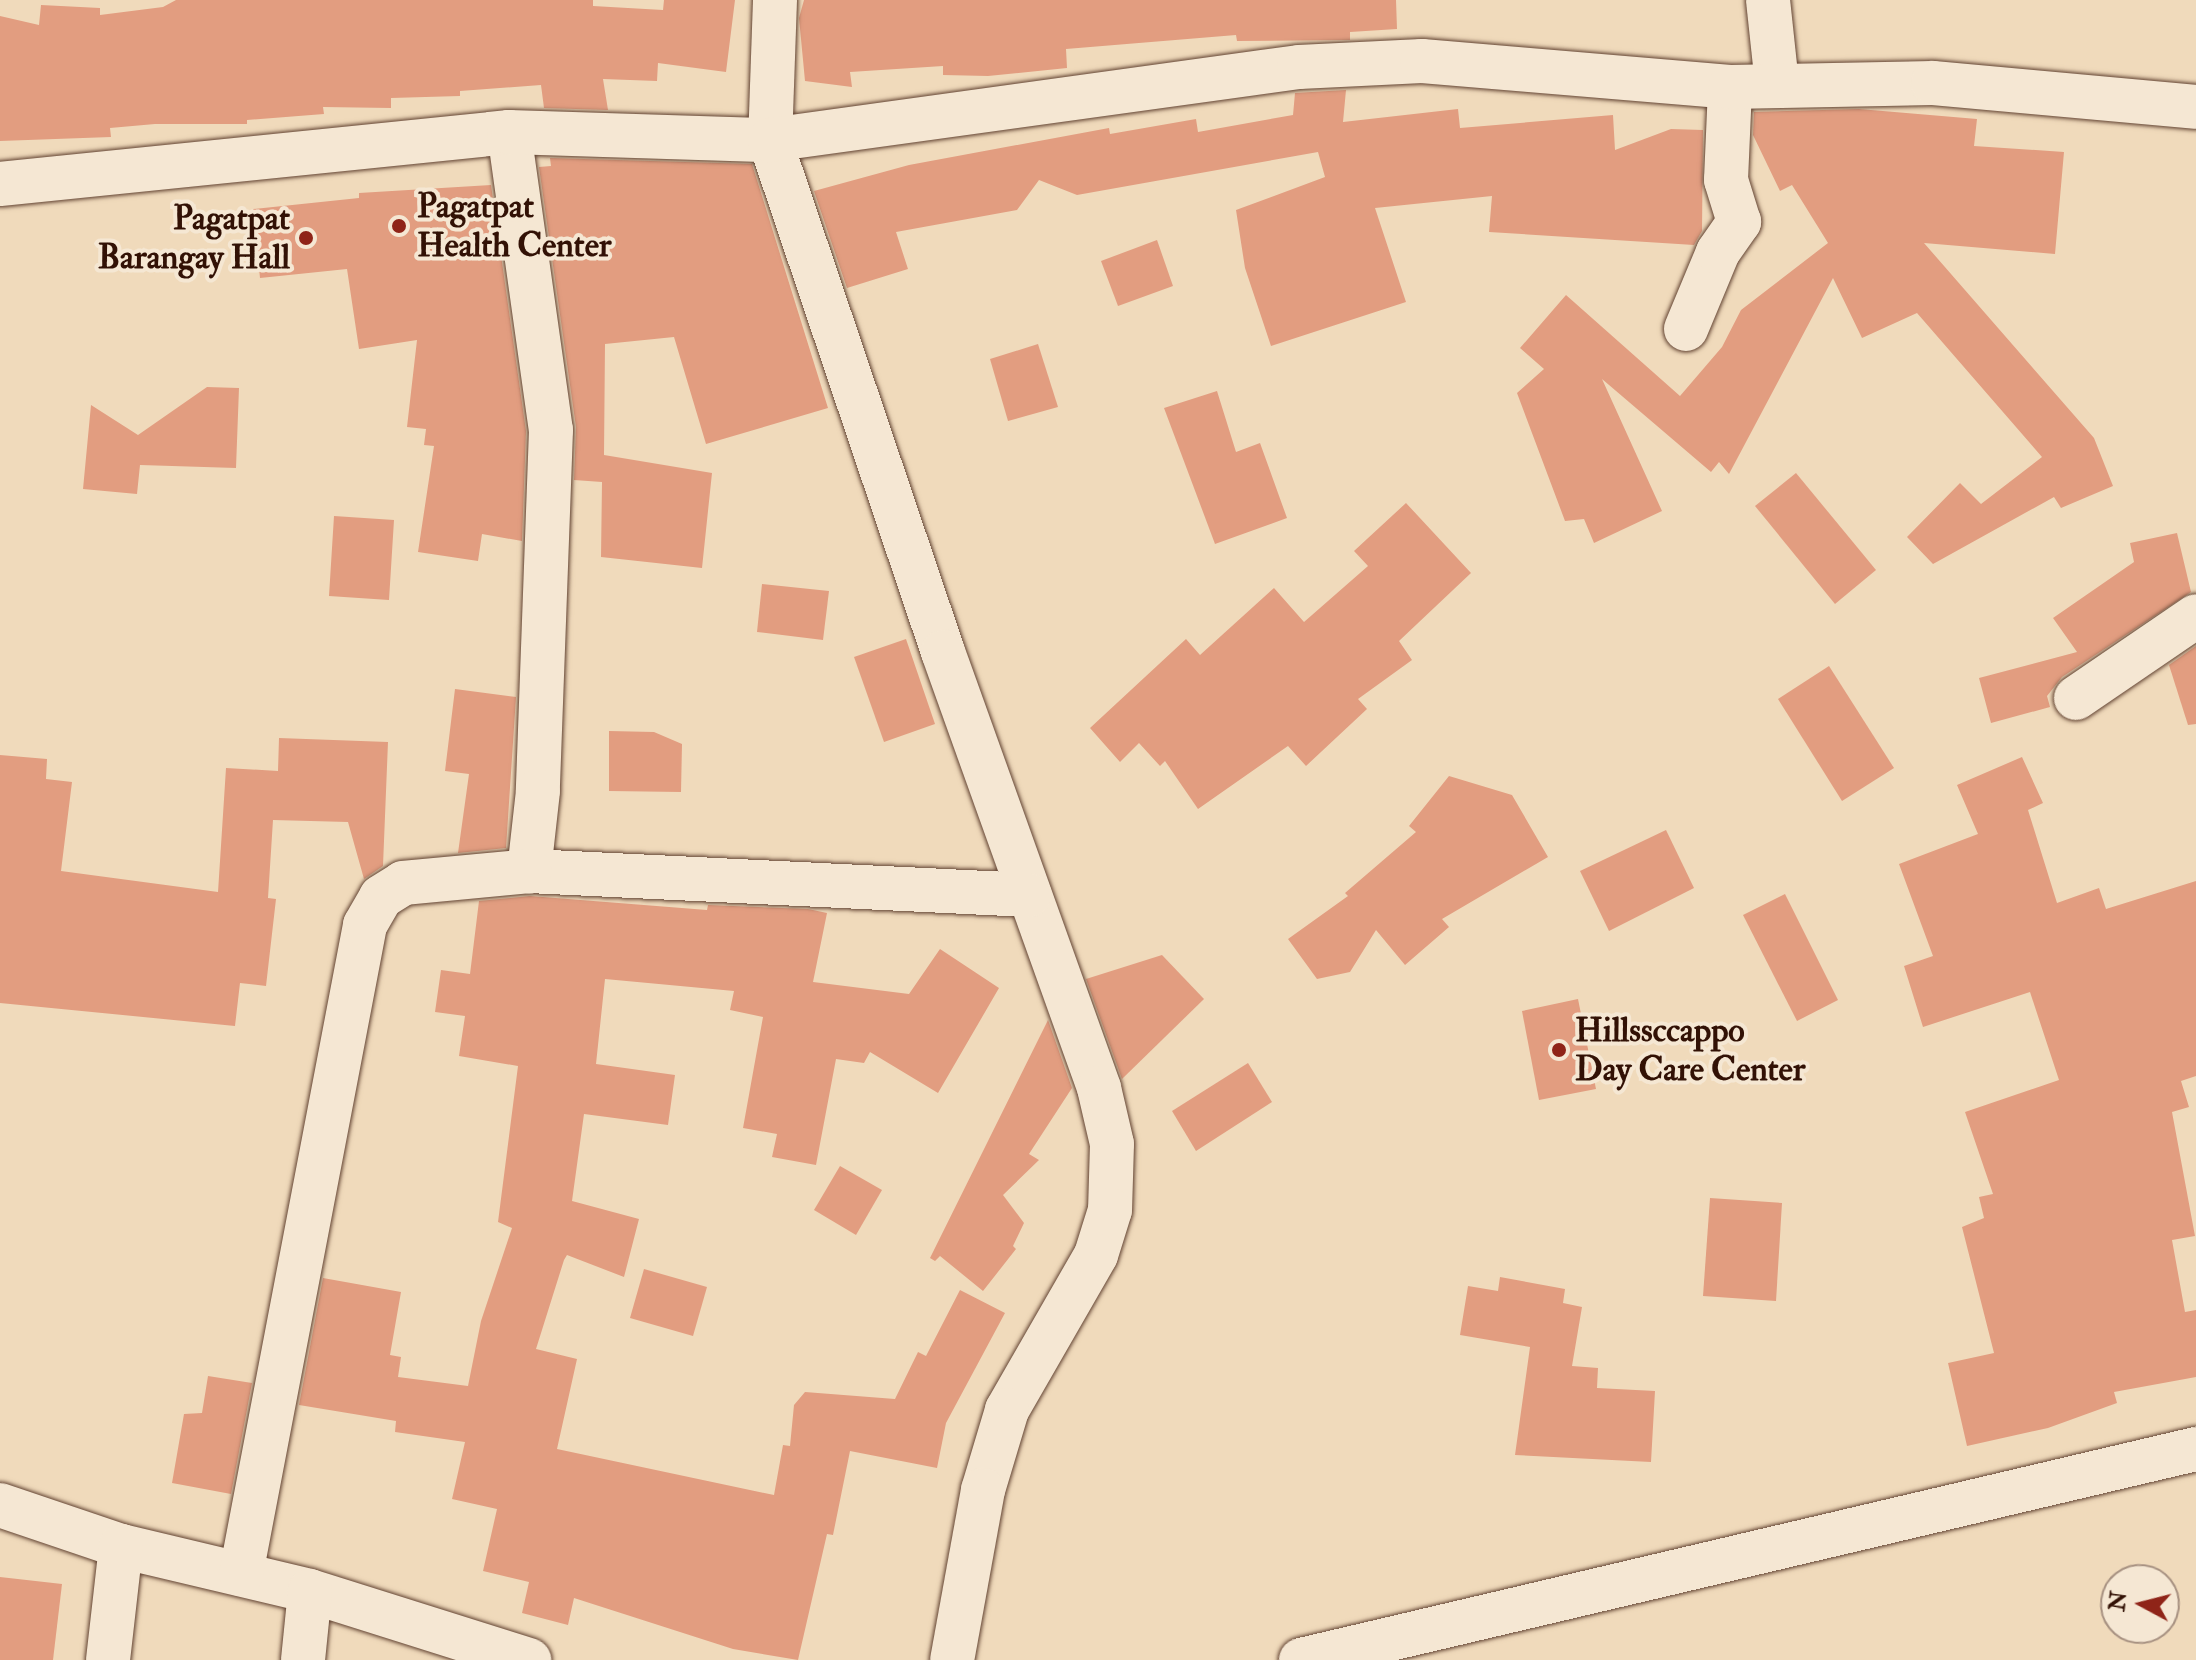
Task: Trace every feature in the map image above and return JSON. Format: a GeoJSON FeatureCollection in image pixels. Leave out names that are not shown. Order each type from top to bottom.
{"type":"FeatureCollection","features":[{"type":"Feature","properties":{"kind":"street"},"geometry":{"type":"LineString","coordinates":[[775,0],[770,140],[1029,895],[1099,1088],[1114,1175],[1096,1255],[1007,1410],[983,1490],[952,1660]]}},
{"type":"Feature","properties":{"kind":"street"},"geometry":{"type":"LineString","coordinates":[[1768,0],[1777,84]]}},
{"type":"Feature","properties":{"kind":"street"},"geometry":{"type":"LineString","coordinates":[[0,184],[509,132],[770,140],[1299,67],[1422,61],[1730,87],[1933,83],[2196,107]]}},
{"type":"Feature","properties":{"kind":"street"},"geometry":{"type":"LineString","coordinates":[[1686,329],[1718,252],[1739,222],[1726,180],[1730,87]]}},
{"type":"Feature","properties":{"kind":"street"},"geometry":{"type":"LineString","coordinates":[[509,132],[551,430],[538,791],[529,871]]}},
{"type":"Feature","properties":{"kind":"street"},"geometry":{"type":"LineString","coordinates":[[2076,698],[2196,616]]}},
{"type":"Feature","properties":{"kind":"street"},"geometry":{"type":"LineString","coordinates":[[241,1574],[365,925],[381,897],[403,883],[529,871],[1029,895]]}},
{"type":"Feature","properties":{"kind":"street"},"geometry":{"type":"LineString","coordinates":[[1301,1660],[2196,1449]]}},
{"type":"Feature","properties":{"kind":"street"},"geometry":{"type":"LineString","coordinates":[[0,1505],[121,1546],[310,1591],[529,1660]]}},
{"type":"Feature","properties":{"kind":"street"},"geometry":{"type":"LineString","coordinates":[[108,1660],[121,1546]]}},
{"type":"Feature","properties":{"kind":"street"},"geometry":{"type":"LineString","coordinates":[[303,1660],[310,1591]]}},
{"type":"Feature","properties":{"kind":"building"},"geometry":{"type":"Polygon","coordinates":[[[176,0],[593,0],[593,6],[663,10],[664,0],[735,0],[726,72],[658,63],[657,81],[603,79],[608,110],[544,108],[541,85],[460,91],[460,96],[391,98],[391,108],[323,107],[324,114],[247,120],[247,124],[155,124],[110,128],[111,137],[0,141],[0,16],[39,25],[41,5],[100,8],[100,15],[163,7],[176,0]]]}},
{"type":"Feature","properties":{"kind":"building"},"geometry":{"type":"Polygon","coordinates":[[[804,0],[1396,0],[1397,29],[1350,32],[1350,40],[1237,41],[1236,35],[1066,49],[1067,68],[988,76],[943,75],[943,66],[850,72],[852,87],[805,81],[799,18],[804,0]]]}},
{"type":"Feature","properties":{"kind":"building"},"geometry":{"type":"Polygon","coordinates":[[[1346,90],[1343,122],[1458,109],[1460,128],[1613,115],[1615,150],[1671,129],[1703,130],[1702,231],[1694,245],[1489,232],[1492,196],[1375,208],[1406,302],[1271,346],[1245,268],[1236,210],[1325,177],[1318,152],[1077,195],[1039,180],[1017,210],[896,232],[908,269],[847,288],[814,191],[909,165],[1109,128],[1110,134],[1196,119],[1198,132],[1293,115],[1295,93],[1346,90]]]}},
{"type":"Feature","properties":{"kind":"building"},"geometry":{"type":"Polygon","coordinates":[[[1859,109],[1977,119],[1974,146],[2064,152],[2055,254],[1924,243],[2094,438],[2113,486],[2061,508],[2054,497],[1933,564],[1907,537],[1960,483],[1981,504],[2042,457],[1917,313],[1862,338],[1833,278],[1729,474],[1719,462],[1711,472],[1602,379],[1662,511],[1594,543],[1584,519],[1565,521],[1517,393],[1544,369],[1520,348],[1566,295],[1680,396],[1722,347],[1741,310],[1828,243],[1792,185],[1780,191],[1753,135],[1754,112],[1859,109]]]}},
{"type":"Feature","properties":{"kind":"building"},"geometry":{"type":"Polygon","coordinates":[[[550,158],[752,164],[828,408],[706,444],[674,337],[605,344],[604,455],[712,473],[702,568],[601,557],[602,482],[574,480],[576,427],[539,167],[551,166],[550,158]]]}},
{"type":"Feature","properties":{"kind":"building"},"geometry":{"type":"Polygon","coordinates":[[[491,185],[526,431],[522,541],[482,534],[478,561],[418,552],[434,446],[424,445],[426,429],[407,427],[417,340],[359,349],[347,269],[260,278],[253,209],[359,198],[359,193],[491,185]]]}},
{"type":"Feature","properties":{"kind":"building"},"geometry":{"type":"Polygon","coordinates":[[[1157,240],[1173,286],[1118,306],[1101,261],[1157,240]]]}},
{"type":"Feature","properties":{"kind":"building"},"geometry":{"type":"Polygon","coordinates":[[[1038,344],[1058,407],[1008,421],[990,359],[1038,344]]]}},
{"type":"Feature","properties":{"kind":"building"},"geometry":{"type":"Polygon","coordinates":[[[207,387],[239,388],[236,468],[140,465],[137,494],[83,489],[91,405],[138,435],[207,387]]]}},
{"type":"Feature","properties":{"kind":"building"},"geometry":{"type":"Polygon","coordinates":[[[1217,391],[1236,452],[1260,443],[1287,518],[1215,544],[1164,408],[1217,391]]]}},
{"type":"Feature","properties":{"kind":"building"},"geometry":{"type":"Polygon","coordinates":[[[1796,473],[1876,570],[1835,604],[1755,506],[1796,473]]]}},
{"type":"Feature","properties":{"kind":"building"},"geometry":{"type":"Polygon","coordinates":[[[1406,503],[1471,573],[1399,641],[1412,660],[1358,699],[1367,709],[1306,766],[1288,746],[1198,809],[1165,761],[1160,766],[1139,743],[1120,762],[1090,728],[1186,639],[1200,655],[1274,588],[1304,622],[1368,566],[1354,551],[1406,503]]]}},
{"type":"Feature","properties":{"kind":"building"},"geometry":{"type":"Polygon","coordinates":[[[334,516],[394,520],[389,600],[329,596],[334,516]]]}},
{"type":"Feature","properties":{"kind":"building"},"geometry":{"type":"Polygon","coordinates":[[[2177,533],[2191,592],[2062,677],[2047,696],[2050,707],[1991,723],[1979,678],[2077,652],[2053,618],[2134,562],[2130,543],[2177,533]]]}},
{"type":"Feature","properties":{"kind":"building"},"geometry":{"type":"Polygon","coordinates":[[[762,584],[829,591],[823,640],[757,632],[762,584]]]}},
{"type":"Feature","properties":{"kind":"building"},"geometry":{"type":"Polygon","coordinates":[[[906,639],[935,724],[884,742],[854,657],[906,639]]]}},
{"type":"Feature","properties":{"kind":"building"},"geometry":{"type":"Polygon","coordinates":[[[2196,646],[2196,724],[2188,725],[2169,665],[2196,646]]]}},
{"type":"Feature","properties":{"kind":"building"},"geometry":{"type":"Polygon","coordinates":[[[1829,666],[1894,768],[1842,801],[1778,699],[1829,666]]]}},
{"type":"Feature","properties":{"kind":"building"},"geometry":{"type":"Polygon","coordinates":[[[455,689],[516,697],[506,848],[458,853],[469,774],[445,771],[455,689]]]}},
{"type":"Feature","properties":{"kind":"building"},"geometry":{"type":"Polygon","coordinates":[[[609,731],[654,732],[682,744],[681,792],[609,791],[609,731]]]}},
{"type":"Feature","properties":{"kind":"building"},"geometry":{"type":"Polygon","coordinates":[[[279,738],[388,742],[383,866],[364,879],[348,822],[273,820],[268,898],[276,899],[266,986],[240,983],[235,1026],[0,1003],[0,755],[47,759],[46,779],[72,782],[61,871],[218,892],[226,768],[278,771],[279,738]]]}},
{"type":"Feature","properties":{"kind":"building"},"geometry":{"type":"Polygon","coordinates":[[[2022,757],[2043,803],[2028,810],[2057,903],[2099,888],[2106,909],[2196,881],[2196,1076],[2181,1081],[2189,1107],[2172,1112],[2195,1236],[2172,1240],[2185,1312],[2196,1310],[2196,1377],[2114,1392],[2117,1403],[2048,1428],[1967,1446],[1948,1363],[1994,1353],[1962,1227],[1984,1218],[1979,1197],[1993,1194],[1965,1112],[2059,1080],[2030,992],[1923,1027],[1904,966],[1933,956],[1899,864],[1978,834],[1957,785],[2022,757]]]}},
{"type":"Feature","properties":{"kind":"building"},"geometry":{"type":"Polygon","coordinates":[[[1449,776],[1512,795],[1548,857],[1442,919],[1449,927],[1405,965],[1376,930],[1350,972],[1317,979],[1288,939],[1348,896],[1345,893],[1416,832],[1409,826],[1449,776]]]}},
{"type":"Feature","properties":{"kind":"building"},"geometry":{"type":"Polygon","coordinates":[[[1666,830],[1694,888],[1609,931],[1580,871],[1666,830]]]}},
{"type":"Feature","properties":{"kind":"building"},"geometry":{"type":"Polygon","coordinates":[[[1785,894],[1838,1000],[1797,1021],[1743,915],[1785,894]]]}},
{"type":"Feature","properties":{"kind":"building"},"geometry":{"type":"Polygon","coordinates":[[[530,896],[707,910],[708,905],[808,909],[827,913],[813,982],[909,994],[940,949],[999,988],[938,1093],[870,1052],[864,1063],[836,1059],[816,1165],[772,1157],[777,1134],[743,1128],[763,1017],[730,1010],[734,991],[605,979],[596,1064],[675,1075],[668,1125],[584,1114],[572,1201],[639,1219],[624,1277],[567,1255],[564,1260],[536,1349],[577,1359],[557,1449],[774,1495],[783,1445],[790,1446],[794,1405],[805,1392],[895,1399],[918,1352],[926,1356],[960,1290],[1005,1313],[946,1423],[937,1468],[850,1451],[833,1535],[827,1534],[798,1660],[733,1649],[574,1598],[568,1625],[522,1613],[529,1582],[483,1571],[497,1509],[452,1499],[465,1442],[395,1432],[396,1421],[299,1405],[323,1278],[401,1292],[390,1355],[401,1357],[398,1377],[468,1386],[481,1321],[512,1228],[498,1222],[518,1066],[459,1056],[465,1016],[435,1012],[441,970],[470,974],[479,901],[530,896]]]}},
{"type":"Feature","properties":{"kind":"building"},"geometry":{"type":"Polygon","coordinates":[[[1162,955],[1204,999],[1122,1079],[1086,979],[1162,955]]]}},
{"type":"Feature","properties":{"kind":"building","name":"Hillssccappo Day Care Center"},"geometry":{"type":"Polygon","coordinates":[[[1578,999],[1596,1089],[1539,1100],[1522,1011],[1578,999]]]}},
{"type":"Feature","properties":{"kind":"building"},"geometry":{"type":"Polygon","coordinates":[[[1048,1020],[1072,1088],[1029,1154],[1039,1160],[1003,1195],[1024,1223],[1013,1246],[1016,1249],[983,1291],[940,1256],[935,1261],[930,1258],[1048,1020]]]}},
{"type":"Feature","properties":{"kind":"building"},"geometry":{"type":"Polygon","coordinates":[[[1248,1063],[1272,1102],[1196,1151],[1172,1111],[1248,1063]]]}},
{"type":"Feature","properties":{"kind":"building"},"geometry":{"type":"Polygon","coordinates":[[[840,1166],[882,1190],[856,1235],[814,1210],[840,1166]]]}},
{"type":"Feature","properties":{"kind":"building"},"geometry":{"type":"Polygon","coordinates":[[[1710,1198],[1782,1203],[1776,1301],[1703,1296],[1710,1198]]]}},
{"type":"Feature","properties":{"kind":"building"},"geometry":{"type":"Polygon","coordinates":[[[644,1269],[707,1287],[693,1336],[630,1318],[644,1269]]]}},
{"type":"Feature","properties":{"kind":"building"},"geometry":{"type":"Polygon","coordinates":[[[1500,1277],[1565,1289],[1563,1303],[1582,1307],[1572,1366],[1598,1368],[1597,1388],[1655,1391],[1651,1462],[1515,1455],[1530,1347],[1460,1335],[1468,1286],[1498,1291],[1500,1277]]]}},
{"type":"Feature","properties":{"kind":"building"},"geometry":{"type":"Polygon","coordinates":[[[208,1376],[252,1383],[231,1494],[172,1483],[184,1414],[202,1413],[208,1376]]]}},
{"type":"Feature","properties":{"kind":"building"},"geometry":{"type":"Polygon","coordinates":[[[0,1577],[62,1584],[53,1660],[0,1660],[0,1577]]]}},
{"type":"Feature","properties":{"kind":"place","name":"Pagatpat Health Center"},"geometry":{"type":"Point","coordinates":[399,226]}},
{"type":"Feature","properties":{"kind":"place","name":"Pagatpat Barangay Hall"},"geometry":{"type":"Point","coordinates":[306,238]}},
{"type":"Feature","properties":{"kind":"place","name":"Hillssccappo Day Care Center"},"geometry":{"type":"Point","coordinates":[1559,1050]}}]}
